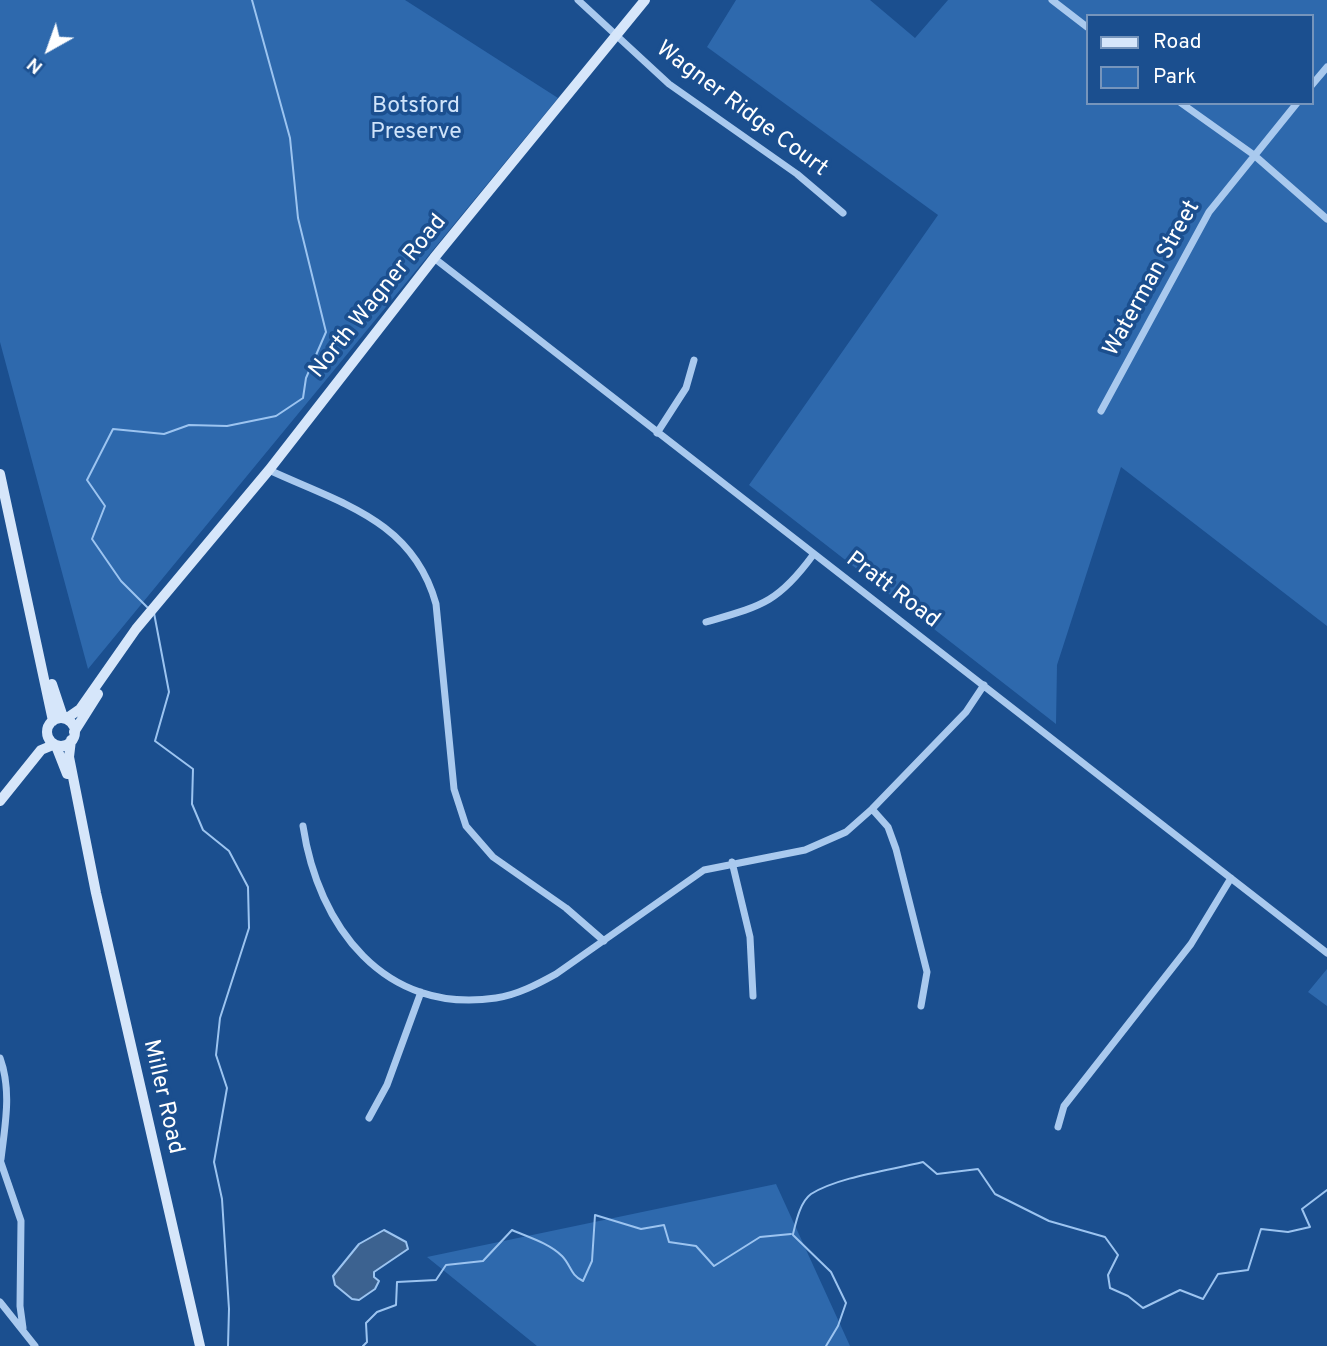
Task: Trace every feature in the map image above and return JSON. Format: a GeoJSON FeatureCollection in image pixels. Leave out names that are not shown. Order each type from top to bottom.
{"type":"FeatureCollection","features":[{"type":"Feature","properties":{"kind":"main road","name":"North Wagner Road"},"geometry":{"type":"LineString","coordinates":[[65,718],[80,709],[151,615],[269,470],[434,258],[645,0]]}},
{"type":"Feature","properties":{"kind":"main road"},"geometry":{"type":"LineString","coordinates":[[0,474],[29,599],[50,725],[48,738],[55,745],[62,747],[72,736],[29,599]]}},
{"type":"Feature","properties":{"kind":"main road","name":"North Wagner Road"},"geometry":{"type":"LineString","coordinates":[[72,736],[151,615]]}},
{"type":"Feature","properties":{"kind":"main road"},"geometry":{"type":"LineString","coordinates":[[27,765],[50,725],[65,718]]}},
{"type":"Feature","properties":{"kind":"main road","name":"Miller Road"},"geometry":{"type":"LineString","coordinates":[[72,736],[69,757],[89,856],[200,1346]]}},
{"type":"Feature","properties":{"kind":"main road"},"geometry":{"type":"LineString","coordinates":[[0,801],[41,750],[55,745]]}},
{"type":"Feature","properties":{"kind":"main road","name":"Miller Road"},"geometry":{"type":"LineString","coordinates":[[55,745],[66,769],[89,856]]}},
{"type":"Feature","properties":{"kind":"street","name":"Wagner Ridge Court"},"geometry":{"type":"LineString","coordinates":[[578,0],[669,84],[796,174],[843,213]]}},
{"type":"Feature","properties":{"kind":"street"},"geometry":{"type":"LineString","coordinates":[[1052,0],[1086,26]]}},
{"type":"Feature","properties":{"kind":"street"},"geometry":{"type":"LineString","coordinates":[[1313,84],[1327,67]]}},
{"type":"Feature","properties":{"kind":"street"},"geometry":{"type":"LineString","coordinates":[[1184,105],[1254,155],[1327,219]]}},
{"type":"Feature","properties":{"kind":"street","name":"Waterman Street"},"geometry":{"type":"LineString","coordinates":[[1101,411],[1209,212],[1295,105]]}},
{"type":"Feature","properties":{"kind":"street","name":"Pratt Road"},"geometry":{"type":"LineString","coordinates":[[434,258],[1327,954]]}},
{"type":"Feature","properties":{"kind":"street"},"geometry":{"type":"LineString","coordinates":[[657,433],[686,388],[694,360]]}},
{"type":"Feature","properties":{"kind":"street"},"geometry":{"type":"LineString","coordinates":[[269,470],[362,513],[401,540],[417,557],[429,581],[436,604],[454,789],[466,826],[492,857],[566,908],[604,941]]}},
{"type":"Feature","properties":{"kind":"street"},"geometry":{"type":"LineString","coordinates":[[706,622],[738,614],[777,596],[792,583],[813,555]]}},
{"type":"Feature","properties":{"kind":"street"},"geometry":{"type":"LineString","coordinates":[[303,826],[314,879],[329,911],[349,942],[384,974],[421,992],[468,1000],[498,998],[530,988],[556,974],[704,870],[732,862],[787,854],[826,843],[846,832],[872,810],[966,712],[984,685]]}},
{"type":"Feature","properties":{"kind":"street"},"geometry":{"type":"LineString","coordinates":[[872,810],[888,827],[900,862],[927,972],[921,1006]]}},
{"type":"Feature","properties":{"kind":"street"},"geometry":{"type":"LineString","coordinates":[[732,862],[750,937],[753,996]]}},
{"type":"Feature","properties":{"kind":"street"},"geometry":{"type":"LineString","coordinates":[[1058,1127],[1064,1106],[1191,944],[1231,878]]}},
{"type":"Feature","properties":{"kind":"street"},"geometry":{"type":"LineString","coordinates":[[369,1118],[387,1085],[421,992]]}},
{"type":"Feature","properties":{"kind":"street"},"geometry":{"type":"LineString","coordinates":[[0,1058],[6,1075],[8,1106],[1,1159],[22,1221],[20,1306],[23,1328]]}},
{"type":"Feature","properties":{"kind":"street"},"geometry":{"type":"LineString","coordinates":[[0,1302],[23,1328],[34,1346]]}},
{"type":"Feature","properties":{"kind":"green space","name":"Botsford Preserve"},"geometry":{"type":"Polygon","coordinates":[[[0,0],[405,0],[558,98],[88,669],[0,342],[0,0]]]}},
{"type":"Feature","properties":{"kind":"green space"},"geometry":{"type":"Polygon","coordinates":[[[736,0],[870,0],[915,38],[948,0],[1327,0],[1327,626],[1121,467],[1057,665],[1056,724],[749,485],[938,215],[707,47],[736,0]]]}},
{"type":"Feature","properties":{"kind":"green space"},"geometry":{"type":"Polygon","coordinates":[[[1327,969],[1327,1006],[1308,992],[1327,969]]]}},
{"type":"Feature","properties":{"kind":"green space"},"geometry":{"type":"Polygon","coordinates":[[[776,1184],[850,1346],[537,1346],[427,1257],[776,1184]]]}},
{"type":"Feature","properties":{"kind":"shaded area"},"geometry":{"type":"Polygon","coordinates":[[[384,1230],[406,1242],[408,1249],[374,1272],[374,1277],[379,1281],[375,1289],[359,1300],[352,1299],[335,1285],[333,1276],[359,1244],[384,1230]]]}},
{"type":"Feature","properties":{"kind":"waterway"},"geometry":{"type":"LineString","coordinates":[[147,607],[121,581],[92,539],[105,506],[87,480],[113,429],[164,434],[189,425],[227,426],[276,416],[303,398],[306,378],[326,332],[298,218],[290,138],[252,0]]}},
{"type":"Feature","properties":{"kind":"waterway"},"geometry":{"type":"LineString","coordinates":[[154,613],[169,692],[155,741],[193,769],[192,804],[203,830],[229,851],[248,887],[249,928],[220,1018],[216,1055],[227,1088],[214,1162],[222,1199],[229,1309],[228,1346]]}},
{"type":"Feature","properties":{"kind":"waterway"},"geometry":{"type":"LineString","coordinates":[[793,1234],[799,1212],[807,1198],[835,1183],[923,1162],[937,1174],[978,1169],[995,1194],[1049,1221],[1105,1237],[1118,1255],[1108,1275],[1110,1288],[1128,1296],[1143,1308],[1180,1290],[1203,1299],[1218,1274],[1248,1270],[1261,1229],[1288,1232],[1310,1227],[1302,1209],[1327,1190]]}},
{"type":"Feature","properties":{"kind":"waterway"},"geometry":{"type":"LineString","coordinates":[[363,1346],[367,1342],[366,1323],[377,1312],[396,1305],[397,1282],[436,1280],[446,1265],[483,1261],[512,1230],[557,1251],[583,1281],[592,1261],[595,1215],[641,1229],[664,1225],[669,1242],[696,1246],[714,1266],[760,1237],[791,1234]]}},
{"type":"Feature","properties":{"kind":"waterway"},"geometry":{"type":"LineString","coordinates":[[793,1235],[831,1272],[846,1303],[838,1326],[826,1346]]}}]}
